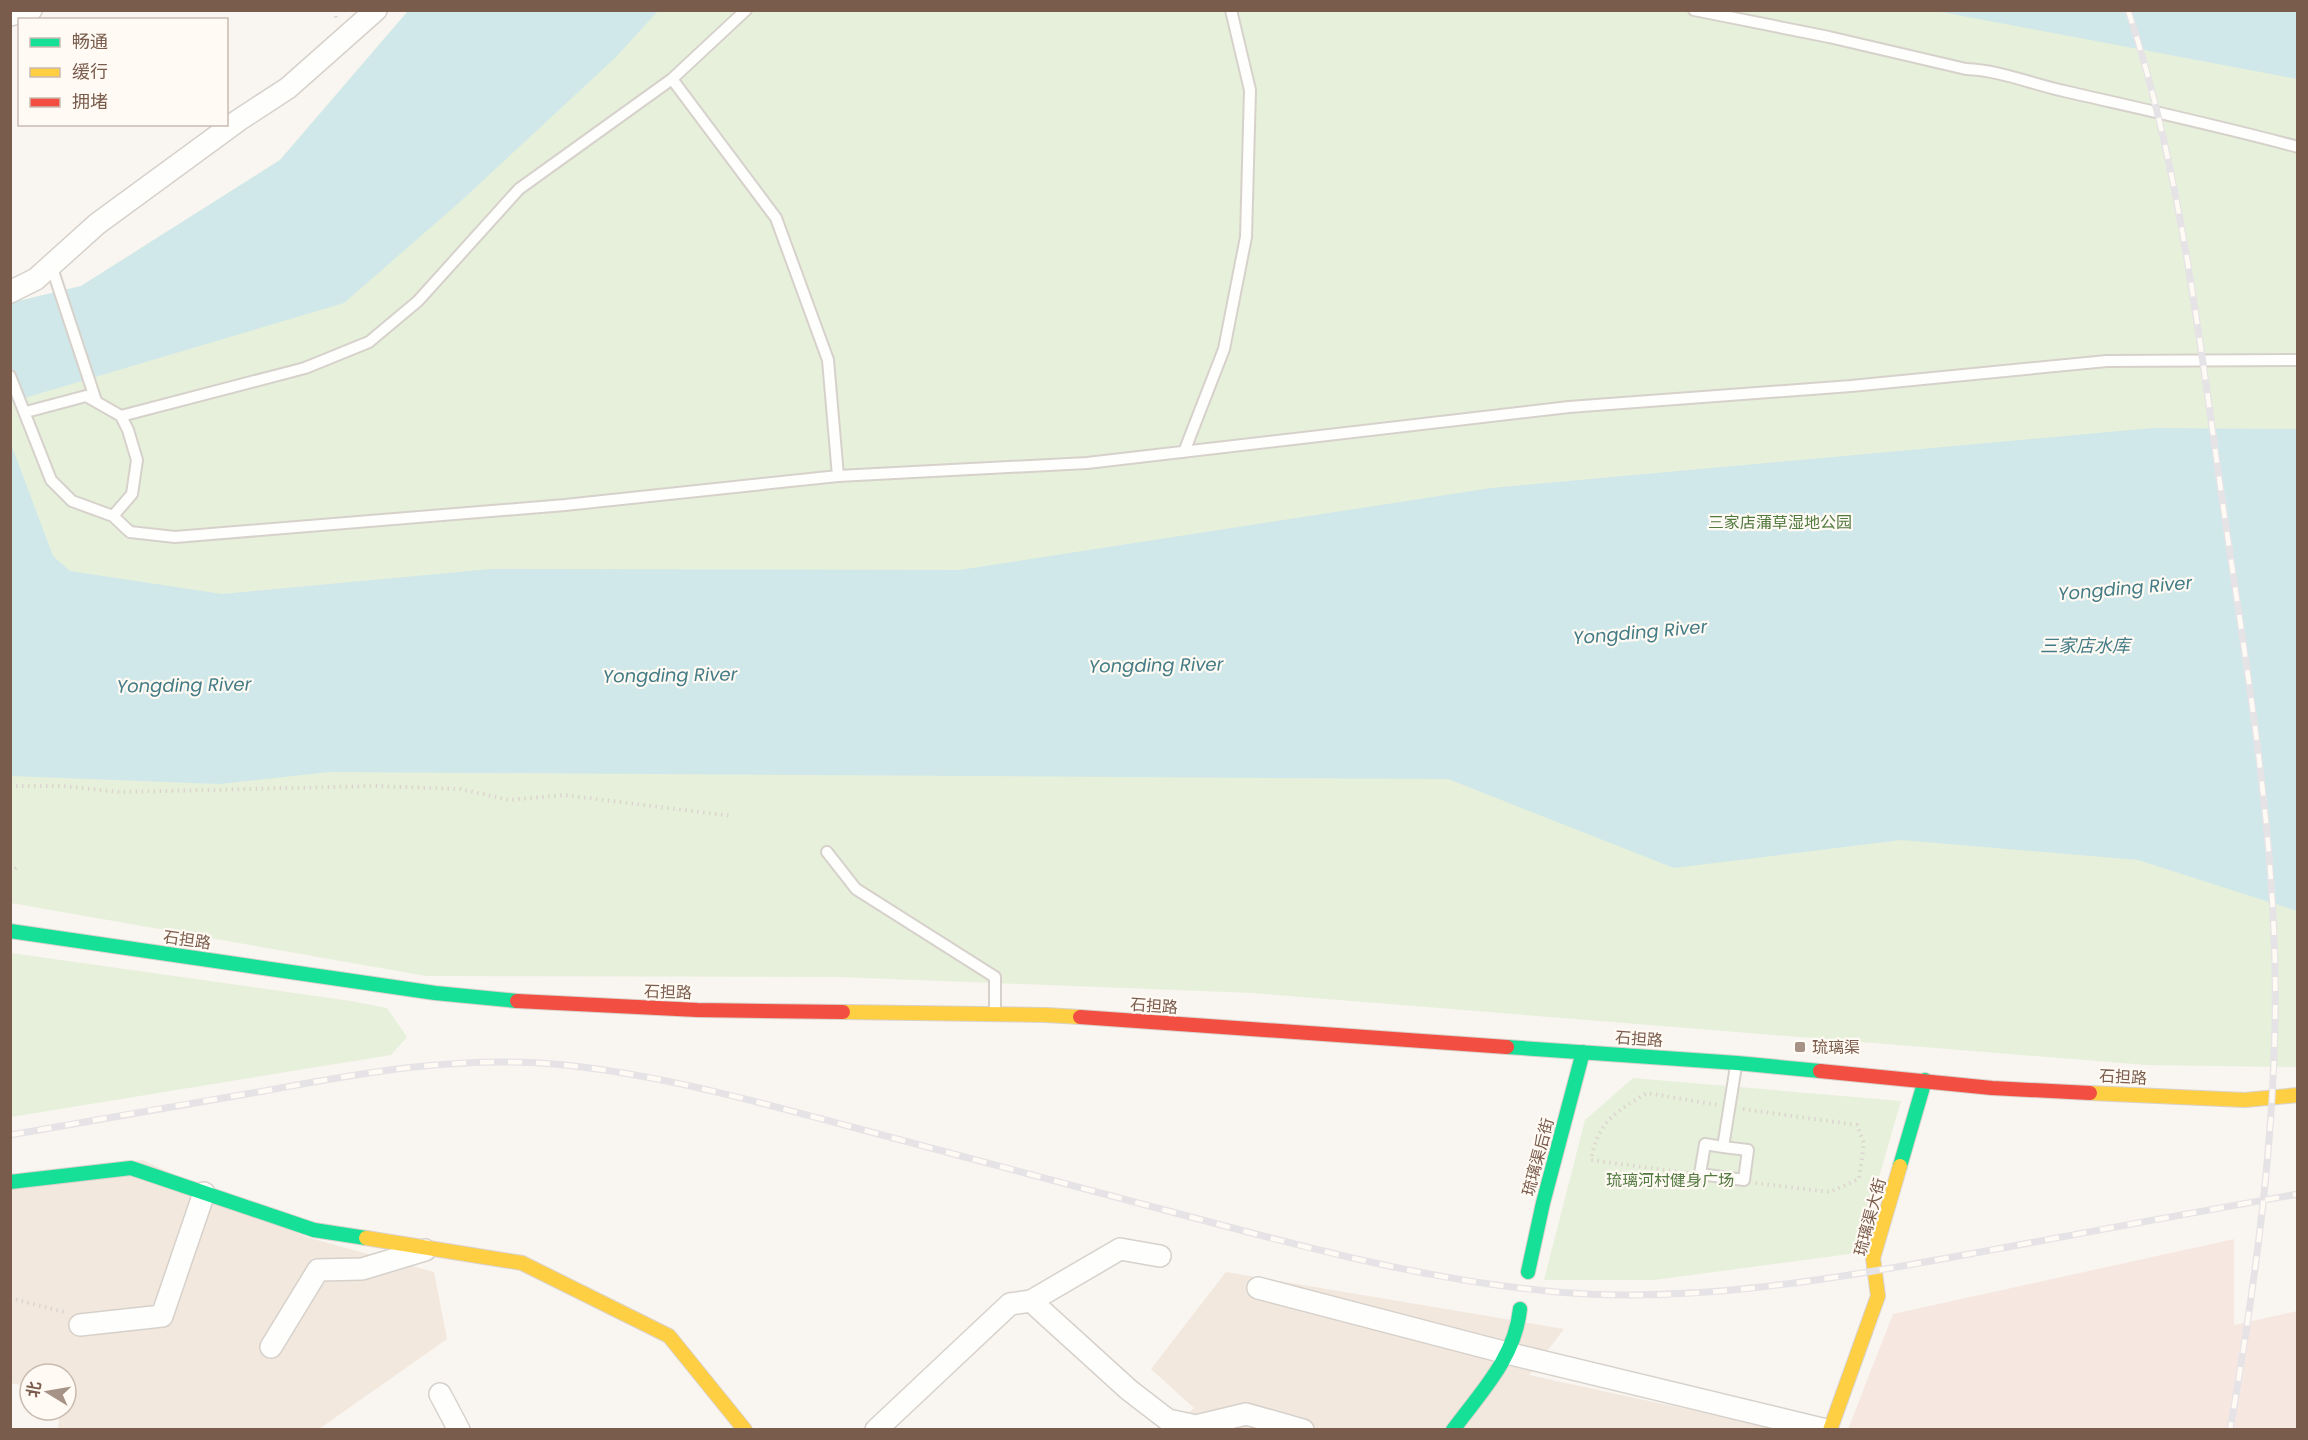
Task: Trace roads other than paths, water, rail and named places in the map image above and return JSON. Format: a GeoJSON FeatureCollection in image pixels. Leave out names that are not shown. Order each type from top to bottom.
{"type":"FeatureCollection","features":[{"type":"Feature","properties":{"kind":"main road","name":"石担路"},"geometry":{"type":"LineString","coordinates":[[10,931],[435,993],[542,1004],[709,1010],[1046,1015],[1737,1063],[1992,1088],[2245,1100],[2298,1095]]}},
{"type":"Feature","properties":{"kind":"main road","name":"琉璃渠后街"},"geometry":{"type":"LineString","coordinates":[[1528,1272],[1543,1203],[1583,1052]]}},
{"type":"Feature","properties":{"kind":"main road","name":"琉璃渠大街"},"geometry":{"type":"LineString","coordinates":[[1828,1430],[1878,1296],[1873,1258],[1925,1080]]}},
{"type":"Feature","properties":{"kind":"main road"},"geometry":{"type":"LineString","coordinates":[[10,1182],[131,1168],[314,1230],[522,1263],[669,1336],[745,1430]]}},
{"type":"Feature","properties":{"kind":"main road"},"geometry":{"type":"LineString","coordinates":[[1453,1430],[1498,1369],[1507,1353],[1515,1336],[1520,1309]]}},
{"type":"Feature","properties":{"kind":"street"},"geometry":{"type":"LineString","coordinates":[[10,15],[31,10]]}},
{"type":"Feature","properties":{"kind":"street"},"geometry":{"type":"LineString","coordinates":[[10,292],[36,279],[97,224],[239,120],[288,88],[376,10]]}},
{"type":"Feature","properties":{"kind":"street"},"geometry":{"type":"LineString","coordinates":[[76,1320],[162,1316],[204,1193]]}},
{"type":"Feature","properties":{"kind":"street"},"geometry":{"type":"LineString","coordinates":[[271,1347],[318,1270],[362,1269],[430,1248]]}},
{"type":"Feature","properties":{"kind":"street"},"geometry":{"type":"LineString","coordinates":[[876,1430],[1010,1304],[1031,1301],[1119,1249],[1160,1256]]}},
{"type":"Feature","properties":{"kind":"street"},"geometry":{"type":"LineString","coordinates":[[1258,1288],[1507,1353],[1828,1430]]}},
{"type":"Feature","properties":{"kind":"street"},"geometry":{"type":"LineString","coordinates":[[1031,1301],[1129,1390],[1168,1420],[1196,1426],[1246,1414],[1303,1430]]}},
{"type":"Feature","properties":{"kind":"street"},"geometry":{"type":"LineString","coordinates":[[440,1394],[459,1430]]}},
{"type":"Feature","properties":{"kind":"lane"},"geometry":{"type":"LineString","coordinates":[[120,416],[305,368],[369,342],[418,301],[519,189],[672,79],[746,10]]}},
{"type":"Feature","properties":{"kind":"lane"},"geometry":{"type":"LineString","coordinates":[[1184,452],[1224,349],[1246,237],[1250,90],[1231,10]]}},
{"type":"Feature","properties":{"kind":"lane"},"geometry":{"type":"LineString","coordinates":[[1694,10],[1829,37],[1966,69],[1981,69],[2298,147]]}},
{"type":"Feature","properties":{"kind":"lane"},"geometry":{"type":"LineString","coordinates":[[672,79],[776,218],[828,360],[838,476]]}},
{"type":"Feature","properties":{"kind":"lane"},"geometry":{"type":"LineString","coordinates":[[51,265],[96,401]]}},
{"type":"Feature","properties":{"kind":"lane"},"geometry":{"type":"LineString","coordinates":[[10,376],[51,480],[72,501],[113,516],[130,532],[175,537],[565,505],[838,476],[1087,463],[1569,406],[1851,386],[2107,361],[2298,360]]}},
{"type":"Feature","properties":{"kind":"lane"},"geometry":{"type":"LineString","coordinates":[[26,412],[86,396],[120,416],[128,430],[137,460],[132,494],[113,516]]}},
{"type":"Feature","properties":{"kind":"lane"},"geometry":{"type":"LineString","coordinates":[[827,852],[856,889],[995,977],[995,1015]]}},
{"type":"Feature","properties":{"kind":"lane"},"geometry":{"type":"LineString","coordinates":[[1723,1147],[1737,1063]]}},
{"type":"Feature","properties":{"kind":"lane"},"geometry":{"type":"LineString","coordinates":[[1705,1144],[1723,1147],[1748,1150],[1744,1180],[1700,1174],[1705,1144]]}},
{"type":"Feature","properties":{"kind":"water"},"geometry":{"type":"Polygon","coordinates":[[[408,11],[658,11],[615,58],[461,201],[344,303],[11,402],[10,303],[81,286],[280,160],[408,11]]]}},
{"type":"Feature","properties":{"kind":"water"},"geometry":{"type":"Polygon","coordinates":[[[1936,11],[2297,11],[2297,79],[1936,11]]]}},
{"type":"Feature","properties":{"kind":"water","name":"三家店水库"},"geometry":{"type":"Polygon","coordinates":[[[2153,428],[2297,429],[2297,911],[2138,860],[1901,840],[1674,868],[1448,779],[330,772],[219,784],[11,776],[11,444],[53,556],[70,571],[222,594],[491,569],[959,570],[1491,488],[2153,428]]]}},
{"type":"Feature","properties":{"kind":"railway"},"geometry":{"type":"LineString","coordinates":[[2128,10],[2160,125],[2194,300],[2252,705],[2271,878],[2275,997],[2271,1121],[2250,1307],[2230,1430]]}},
{"type":"Feature","properties":{"kind":"railway"},"geometry":{"type":"LineString","coordinates":[[10,1135],[372,1072],[480,1062],[554,1064],[629,1074],[741,1098],[1236,1229],[1372,1262],[1510,1287],[1610,1295],[1715,1292],[1819,1279],[2298,1194]]}},
{"type":"Feature","properties":{"kind":"place","name":"琉璃渠"},"geometry":{"type":"Point","coordinates":[1800,1047]}},
{"type":"Feature","properties":{"kind":"park label","name":"三家店蒲草湿地公园"},"geometry":{"type":"Point","coordinates":[1780,522]}},
{"type":"Feature","properties":{"kind":"park label","name":"琉璃河村健身广场"},"geometry":{"type":"Point","coordinates":[1670,1180]}},
{"type":"Feature","properties":{"kind":"water label","name":"Yongding River"},"geometry":{"type":"Point","coordinates":[2125,588]}},
{"type":"Feature","properties":{"kind":"water label","name":"Yongding River"},"geometry":{"type":"Point","coordinates":[1640,632]}},
{"type":"Feature","properties":{"kind":"water label","name":"Yongding River"},"geometry":{"type":"Point","coordinates":[1156,665]}},
{"type":"Feature","properties":{"kind":"water label","name":"Yongding River"},"geometry":{"type":"Point","coordinates":[670,675]}},
{"type":"Feature","properties":{"kind":"water label","name":"Yongding River"},"geometry":{"type":"Point","coordinates":[184,685]}}]}
